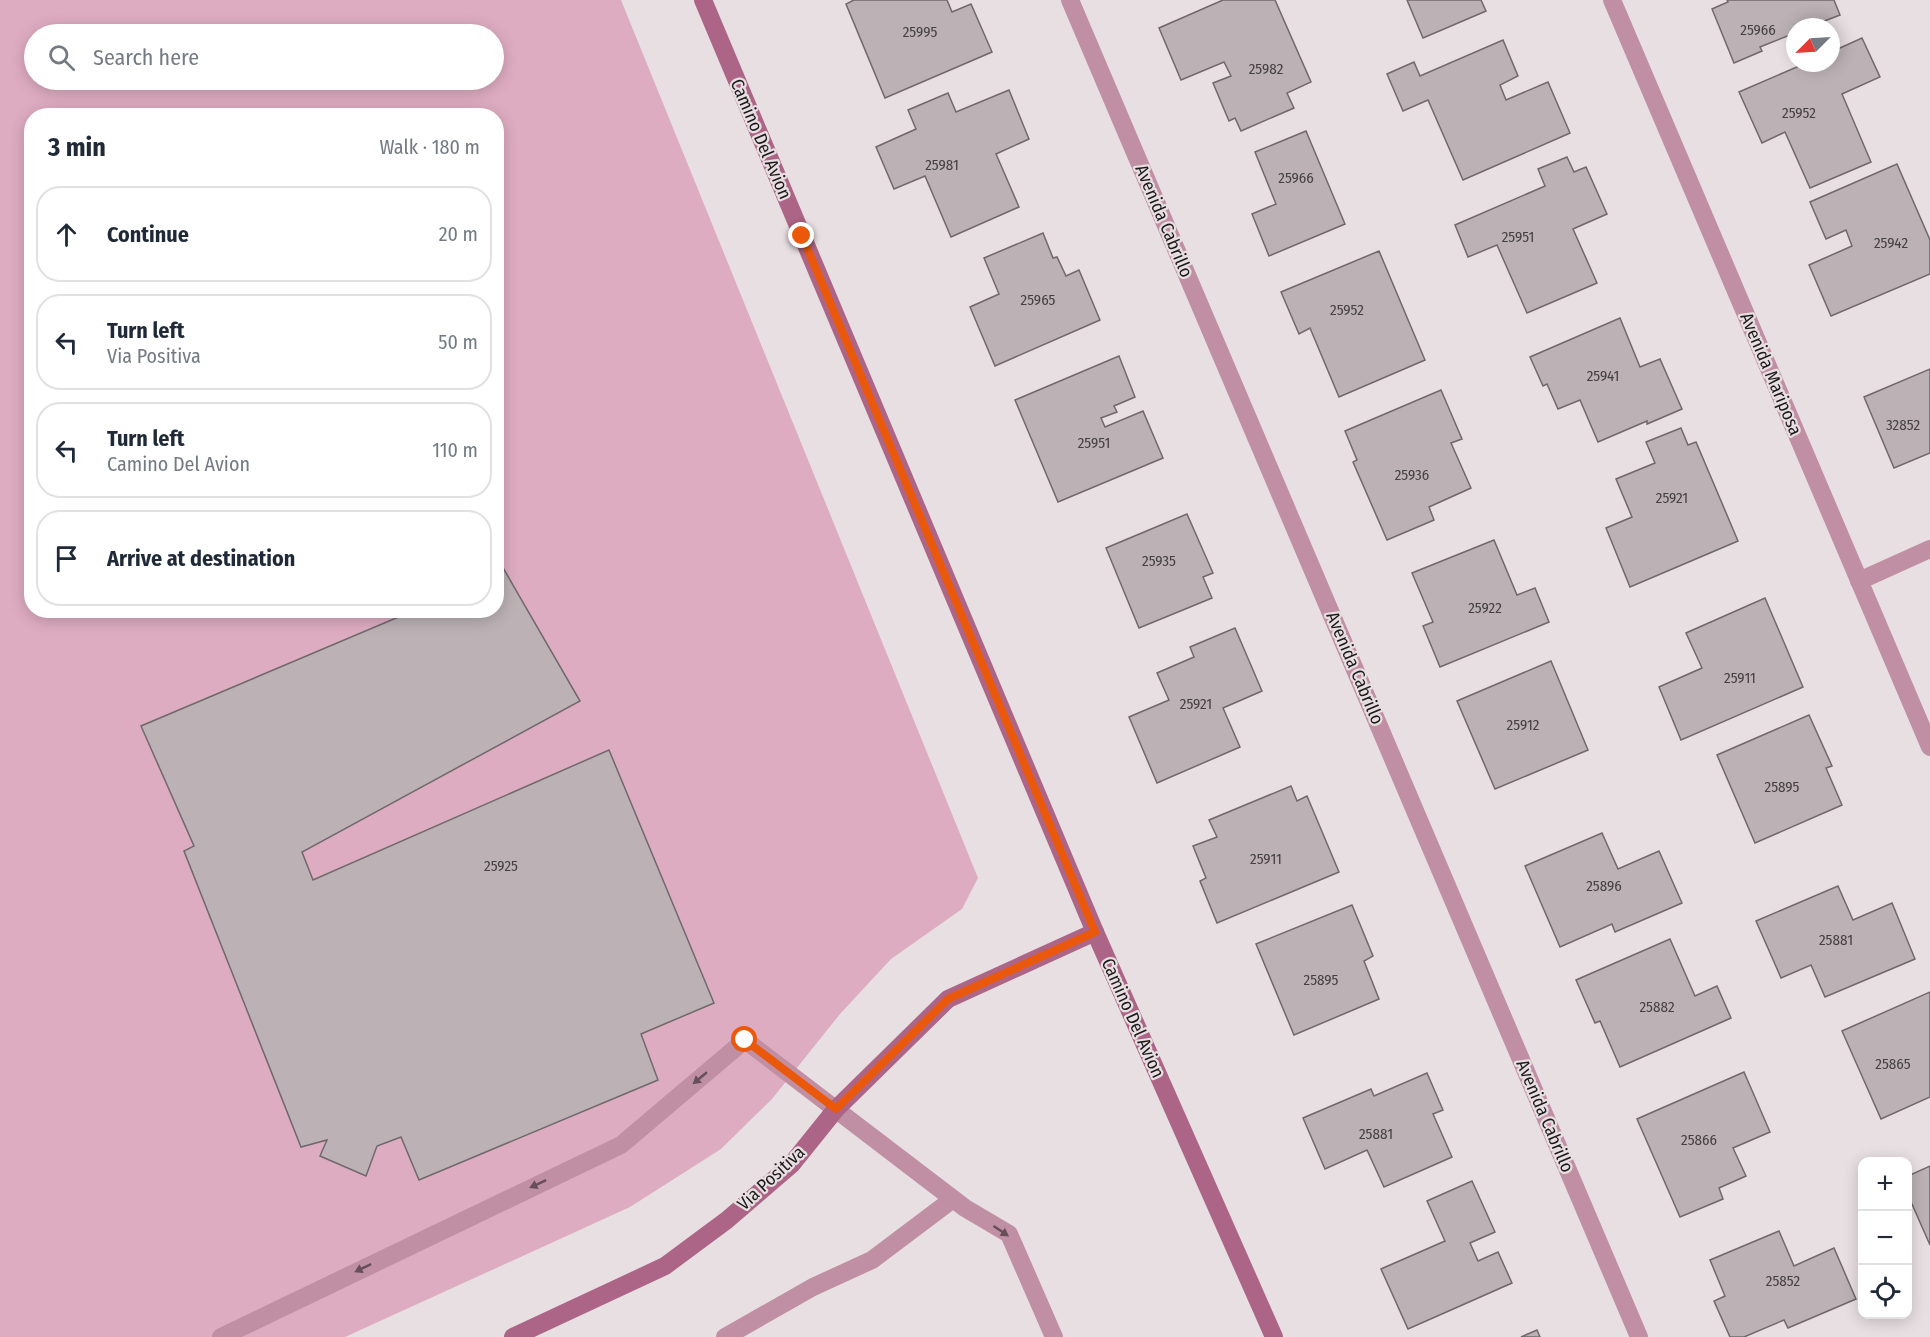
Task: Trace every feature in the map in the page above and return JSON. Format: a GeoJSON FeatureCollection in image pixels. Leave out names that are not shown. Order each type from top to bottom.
{"type":"FeatureCollection","features":[{"type":"Feature","properties":{"kind":"main road","name":"Camino Del Avion"},"geometry":{"type":"LineString","coordinates":[[703,0],[1095,932],[1274,1337]]}},
{"type":"Feature","properties":{"kind":"main road","name":"Via Positiva"},"geometry":{"type":"LineString","coordinates":[[513,1337],[665,1266],[727,1220],[791,1165],[836,1109],[948,999],[1095,932]]}},
{"type":"Feature","properties":{"kind":"street","name":"Avenida Cabrillo"},"geometry":{"type":"LineString","coordinates":[[1070,0],[1639,1337]]}},
{"type":"Feature","properties":{"kind":"street","name":"Avenida Mariposa"},"geometry":{"type":"LineString","coordinates":[[1612,0],[1930,747]]}},
{"type":"Feature","properties":{"kind":"street"},"geometry":{"type":"LineString","coordinates":[[1858,581],[1930,549]]}},
{"type":"Feature","properties":{"kind":"street"},"geometry":{"type":"LineString","coordinates":[[220,1337],[621,1145],[745,1040],[953,1199],[1009,1234],[1054,1337]]}},
{"type":"Feature","properties":{"kind":"street"},"geometry":{"type":"LineString","coordinates":[[725,1337],[813,1287],[872,1260],[953,1199]]}},
{"type":"Feature","properties":{"kind":"shaded area"},"geometry":{"type":"Polygon","coordinates":[[[0,0],[621,0],[978,878],[962,909],[891,959],[840,1014],[772,1099],[721,1149],[630,1207],[345,1337],[0,1337],[0,0]]]}},
{"type":"Feature","properties":{"kind":"building"},"geometry":{"type":"Polygon","coordinates":[[[854,0],[947,0],[952,12],[971,4],[992,52],[885,98],[846,4],[854,0]]]}},
{"type":"Feature","properties":{"kind":"building"},"geometry":{"type":"Polygon","coordinates":[[[1223,0],[1275,0],[1311,82],[1287,93],[1294,108],[1241,131],[1235,118],[1229,121],[1213,83],[1231,76],[1224,62],[1181,80],[1159,28],[1223,0]]]}},
{"type":"Feature","properties":{"kind":"building"},"geometry":{"type":"Polygon","coordinates":[[[1407,0],[1481,0],[1486,11],[1423,38],[1407,0]]]}},
{"type":"Feature","properties":{"kind":"building"},"geometry":{"type":"Polygon","coordinates":[[[1727,0],[1834,0],[1840,15],[1832,18],[1786,18],[1786,37],[1760,47],[1762,51],[1734,63],[1712,9],[1728,2],[1727,0]]]}},
{"type":"Feature","properties":{"kind":"building"},"geometry":{"type":"Polygon","coordinates":[[[1862,38],[1880,77],[1842,94],[1871,162],[1810,188],[1785,132],[1762,143],[1739,92],[1786,72],[1840,72],[1840,48],[1862,38]]]}},
{"type":"Feature","properties":{"kind":"building"},"geometry":{"type":"Polygon","coordinates":[[[1503,40],[1518,76],[1500,85],[1506,100],[1548,82],[1570,133],[1463,180],[1428,100],[1403,111],[1387,74],[1414,62],[1420,76],[1503,40]]]}},
{"type":"Feature","properties":{"kind":"building"},"geometry":{"type":"Polygon","coordinates":[[[1009,90],[1029,139],[996,154],[1019,207],[951,237],[925,176],[894,189],[876,147],[916,129],[908,110],[948,93],[956,112],[1009,90]]]}},
{"type":"Feature","properties":{"kind":"building"},"geometry":{"type":"Polygon","coordinates":[[[1306,131],[1345,224],[1269,256],[1252,214],[1276,204],[1255,152],[1306,131]]]}},
{"type":"Feature","properties":{"kind":"building"},"geometry":{"type":"Polygon","coordinates":[[[1567,157],[1574,172],[1586,167],[1607,214],[1573,229],[1597,283],[1527,313],[1497,245],[1468,257],[1455,225],[1545,186],[1538,169],[1567,157]]]}},
{"type":"Feature","properties":{"kind":"building"},"geometry":{"type":"Polygon","coordinates":[[[1897,164],[1930,240],[1930,274],[1831,316],[1809,265],[1852,246],[1846,230],[1826,239],[1810,202],[1897,164]]]}},
{"type":"Feature","properties":{"kind":"building"},"geometry":{"type":"Polygon","coordinates":[[[1043,233],[1053,258],[1057,257],[1066,276],[1079,270],[1100,320],[995,366],[970,307],[999,294],[984,258],[1043,233]]]}},
{"type":"Feature","properties":{"kind":"building"},"geometry":{"type":"Polygon","coordinates":[[[1379,251],[1425,360],[1339,397],[1310,328],[1299,334],[1281,292],[1379,251]]]}},
{"type":"Feature","properties":{"kind":"building"},"geometry":{"type":"Polygon","coordinates":[[[1620,318],[1640,367],[1660,359],[1682,409],[1598,442],[1580,400],[1558,409],[1547,384],[1543,386],[1530,357],[1620,318]]]}},
{"type":"Feature","properties":{"kind":"building"},"geometry":{"type":"Polygon","coordinates":[[[1119,356],[1135,397],[1114,406],[1117,412],[1101,418],[1105,427],[1143,411],[1163,458],[1058,502],[1015,400],[1119,356]]]}},
{"type":"Feature","properties":{"kind":"building"},"geometry":{"type":"Polygon","coordinates":[[[1930,369],[1930,453],[1894,468],[1864,397],[1930,369]]]}},
{"type":"Feature","properties":{"kind":"building"},"geometry":{"type":"Polygon","coordinates":[[[1441,390],[1462,439],[1451,443],[1471,488],[1429,507],[1434,520],[1387,540],[1353,462],[1357,460],[1345,431],[1441,390]]]}},
{"type":"Feature","properties":{"kind":"building"},"geometry":{"type":"Polygon","coordinates":[[[1681,428],[1688,445],[1696,442],[1738,541],[1630,587],[1606,528],[1632,517],[1616,479],[1655,463],[1646,442],[1681,428]]]}},
{"type":"Feature","properties":{"kind":"building"},"geometry":{"type":"Polygon","coordinates":[[[1187,514],[1213,573],[1203,577],[1212,598],[1139,628],[1106,548],[1187,514]]]}},
{"type":"Feature","properties":{"kind":"building"},"geometry":{"type":"Polygon","coordinates":[[[1494,540],[1517,595],[1535,588],[1549,622],[1440,667],[1423,626],[1433,622],[1412,573],[1494,540]]]}},
{"type":"Feature","properties":{"kind":"building"},"geometry":{"type":"Polygon","coordinates":[[[504,569],[580,701],[302,852],[313,880],[609,750],[714,1003],[641,1034],[658,1080],[419,1180],[401,1137],[377,1146],[366,1176],[320,1156],[327,1140],[301,1147],[184,851],[194,846],[141,726],[396,618],[504,618],[504,569]]]}},
{"type":"Feature","properties":{"kind":"building"},"geometry":{"type":"Polygon","coordinates":[[[1765,598],[1803,687],[1681,740],[1659,687],[1702,668],[1686,633],[1765,598]]]}},
{"type":"Feature","properties":{"kind":"building"},"geometry":{"type":"Polygon","coordinates":[[[1235,628],[1262,691],[1223,708],[1240,747],[1157,783],[1129,717],[1169,700],[1157,673],[1194,657],[1190,647],[1235,628]]]}},
{"type":"Feature","properties":{"kind":"building"},"geometry":{"type":"Polygon","coordinates":[[[1551,661],[1588,750],[1495,789],[1457,701],[1551,661]]]}},
{"type":"Feature","properties":{"kind":"building"},"geometry":{"type":"Polygon","coordinates":[[[1809,715],[1832,766],[1826,768],[1842,805],[1755,843],[1717,755],[1809,715]]]}},
{"type":"Feature","properties":{"kind":"building"},"geometry":{"type":"Polygon","coordinates":[[[1291,786],[1297,801],[1307,796],[1339,872],[1217,923],[1200,881],[1206,878],[1193,846],[1217,837],[1209,820],[1291,786]]]}},
{"type":"Feature","properties":{"kind":"building"},"geometry":{"type":"Polygon","coordinates":[[[1602,833],[1618,869],[1659,851],[1682,903],[1615,932],[1612,924],[1560,947],[1525,866],[1602,833]]]}},
{"type":"Feature","properties":{"kind":"building"},"geometry":{"type":"Polygon","coordinates":[[[1838,886],[1853,920],[1892,903],[1915,959],[1825,997],[1811,965],[1781,978],[1756,921],[1838,886]]]}},
{"type":"Feature","properties":{"kind":"building"},"geometry":{"type":"Polygon","coordinates":[[[1352,905],[1373,956],[1364,961],[1379,999],[1294,1035],[1256,944],[1352,905]]]}},
{"type":"Feature","properties":{"kind":"building"},"geometry":{"type":"Polygon","coordinates":[[[1670,939],[1695,996],[1717,986],[1731,1018],[1620,1067],[1600,1021],[1595,1023],[1576,980],[1670,939]]]}},
{"type":"Feature","properties":{"kind":"building"},"geometry":{"type":"Polygon","coordinates":[[[1930,992],[1930,1097],[1881,1119],[1842,1031],[1930,992]]]}},
{"type":"Feature","properties":{"kind":"building"},"geometry":{"type":"Polygon","coordinates":[[[1744,1072],[1770,1132],[1733,1148],[1746,1176],[1719,1188],[1723,1199],[1680,1217],[1637,1119],[1744,1072]]]}},
{"type":"Feature","properties":{"kind":"building"},"geometry":{"type":"Polygon","coordinates":[[[1427,1073],[1443,1110],[1433,1114],[1452,1157],[1384,1187],[1367,1150],[1325,1169],[1303,1118],[1371,1089],[1374,1096],[1427,1073]]]}},
{"type":"Feature","properties":{"kind":"building"},"geometry":{"type":"Polygon","coordinates":[[[1930,1166],[1930,1245],[1912,1204],[1912,1174],[1930,1166]]]}},
{"type":"Feature","properties":{"kind":"building"},"geometry":{"type":"Polygon","coordinates":[[[1472,1181],[1495,1232],[1470,1243],[1478,1261],[1498,1252],[1512,1283],[1408,1329],[1381,1269],[1445,1241],[1427,1201],[1472,1181]]]}},
{"type":"Feature","properties":{"kind":"building"},"geometry":{"type":"Polygon","coordinates":[[[1779,1231],[1794,1266],[1834,1248],[1856,1299],[1788,1328],[1784,1320],[1744,1337],[1730,1337],[1714,1301],[1725,1296],[1710,1260],[1779,1231]]]}},
{"type":"Feature","properties":{"kind":"building"},"geometry":{"type":"Polygon","coordinates":[[[1537,1330],[1540,1337],[1521,1337],[1537,1330]]]}},
{"type":"Feature","properties":{"kind":"route"},"geometry":{"type":"LineString","coordinates":[[745,1040],[836,1109],[948,999],[1095,932],[802,236]]}}]}
